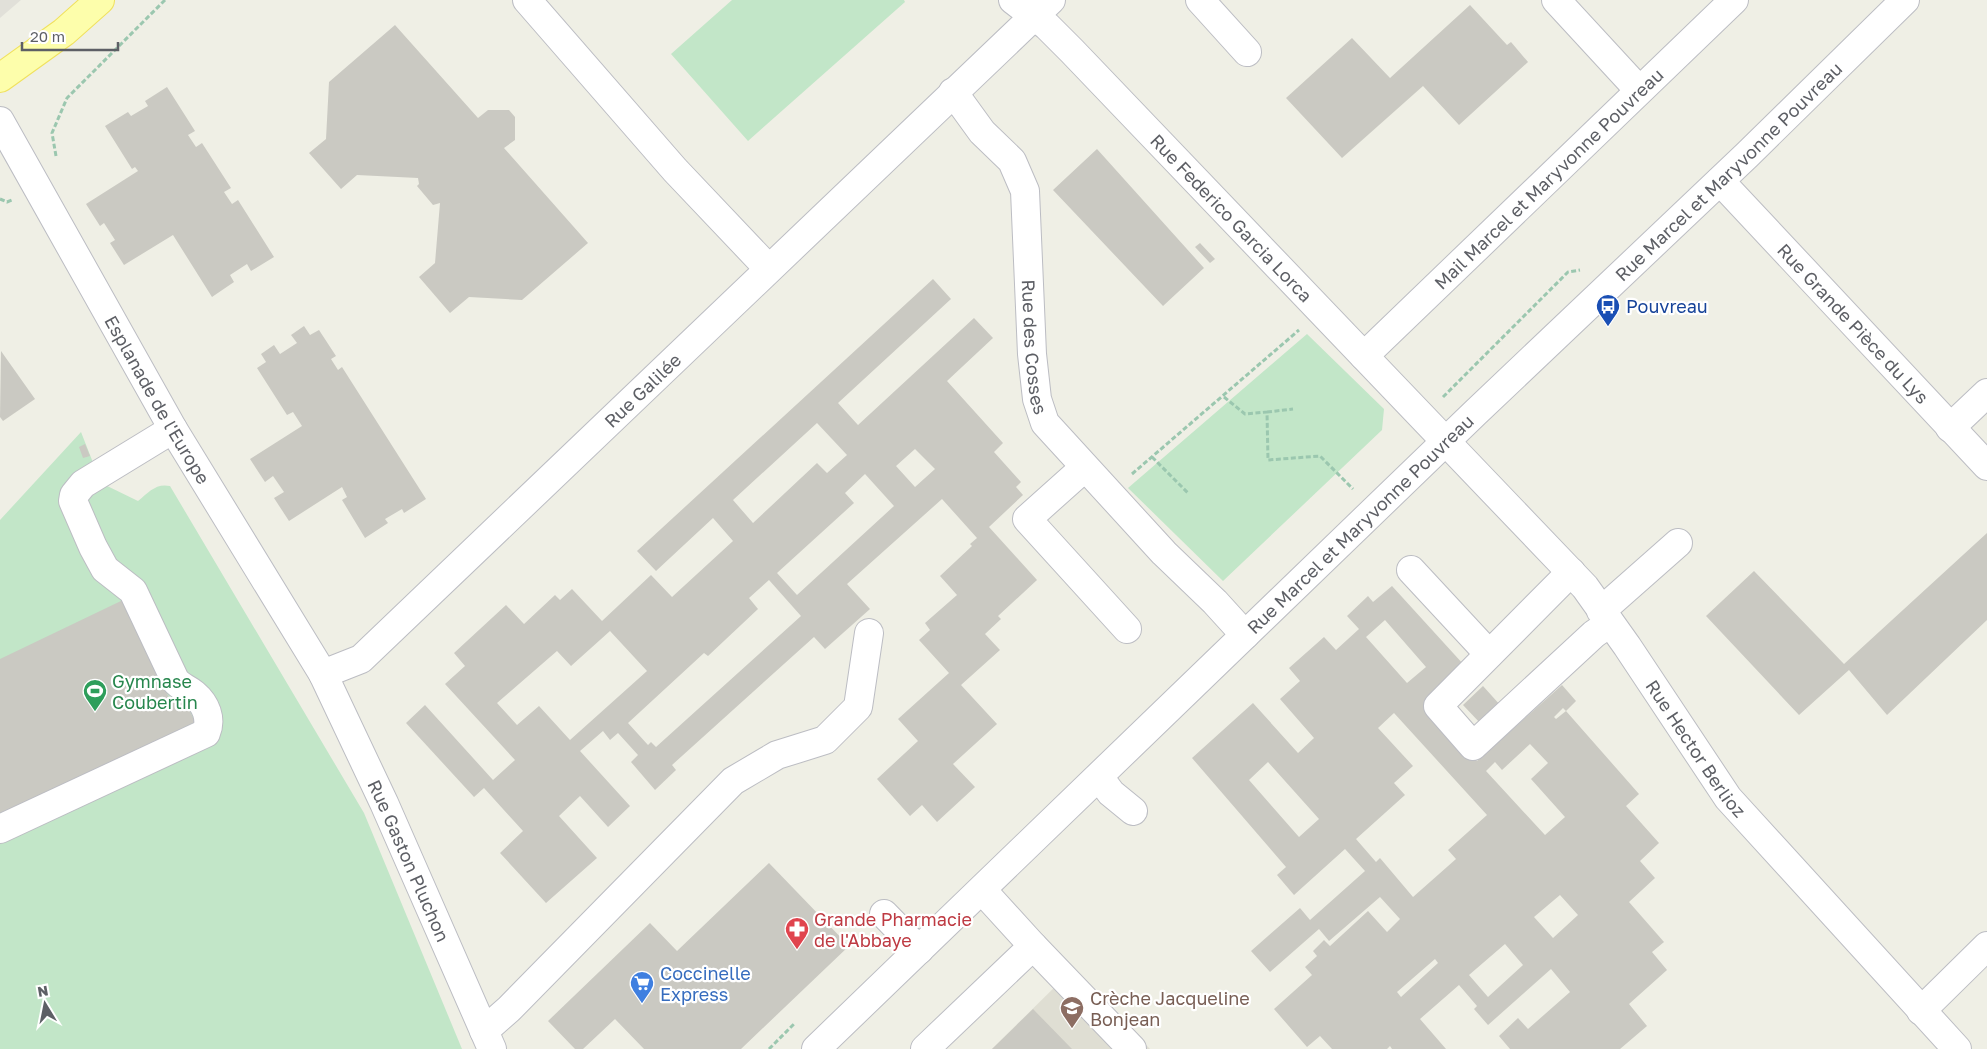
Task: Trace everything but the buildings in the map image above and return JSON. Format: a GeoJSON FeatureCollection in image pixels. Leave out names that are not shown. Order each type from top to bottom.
{"type":"FeatureCollection","features":[{"type":"Feature","properties":{"kind":"main road"},"geometry":{"type":"LineString","coordinates":[[0,78],[64,32],[100,0]]}},
{"type":"Feature","properties":{"kind":"street"},"geometry":{"type":"LineString","coordinates":[[527,0],[675,170],[768,268]]}},
{"type":"Feature","properties":{"kind":"street"},"geometry":{"type":"LineString","coordinates":[[1200,0],[1247,52]]}},
{"type":"Feature","properties":{"kind":"street"},"geometry":{"type":"LineString","coordinates":[[1556,0],[1639,90]]}},
{"type":"Feature","properties":{"kind":"street","name":"Mail Marcel et Maryvonne Pouvreau"},"geometry":{"type":"LineString","coordinates":[[1364,356],[1734,0]]}},
{"type":"Feature","properties":{"kind":"street","name":"Rue Marcel et Maryvonne Pouvreau"},"geometry":{"type":"LineString","coordinates":[[816,1049],[1446,441],[1720,181],[1905,0]]}},
{"type":"Feature","properties":{"kind":"street","name":"Rue Galilée"},"geometry":{"type":"LineString","coordinates":[[322,674],[361,659],[954,92],[1032,5]]}},
{"type":"Feature","properties":{"kind":"street","name":"Rue Federico Garcia Lorca"},"geometry":{"type":"LineString","coordinates":[[1032,5],[1047,26],[1446,441]]}},
{"type":"Feature","properties":{"kind":"street","name":"Rue des Cosses"},"geometry":{"type":"LineString","coordinates":[[954,92],[982,132],[1012,161],[1025,191],[1032,354],[1037,399],[1045,423],[1084,468],[1110,492],[1164,553],[1215,602],[1245,635]]}},
{"type":"Feature","properties":{"kind":"street","name":"Esplanade de l'Europe"},"geometry":{"type":"LineString","coordinates":[[0,121],[173,429],[322,674]]}},
{"type":"Feature","properties":{"kind":"street","name":"Rue Grande Pièce du Lys"},"geometry":{"type":"LineString","coordinates":[[1720,181],[1987,466]]}},
{"type":"Feature","properties":{"kind":"street"},"geometry":{"type":"LineString","coordinates":[[1950,428],[1987,393]]}},
{"type":"Feature","properties":{"kind":"street"},"geometry":{"type":"LineString","coordinates":[[0,829],[206,733],[210,720],[207,713],[194,694],[180,687],[175,680],[133,591],[105,569],[92,547],[73,501],[74,495],[83,484],[173,429]]}},
{"type":"Feature","properties":{"kind":"street","name":"Rue Hector Berlioz"},"geometry":{"type":"LineString","coordinates":[[1446,441],[1571,572],[1606,617],[1728,798],[1957,1049]]}},
{"type":"Feature","properties":{"kind":"street"},"geometry":{"type":"LineString","coordinates":[[1084,468],[1027,519],[1127,629]]}},
{"type":"Feature","properties":{"kind":"street"},"geometry":{"type":"LineString","coordinates":[[1571,572],[1438,706],[1473,746],[1594,634],[1606,617],[1678,543]]}},
{"type":"Feature","properties":{"kind":"street"},"geometry":{"type":"LineString","coordinates":[[1411,570],[1489,654]]}},
{"type":"Feature","properties":{"kind":"street"},"geometry":{"type":"LineString","coordinates":[[488,1040],[509,1009],[733,781],[777,755],[825,740],[858,707],[869,633]]}},
{"type":"Feature","properties":{"kind":"street","name":"Rue Gaston Pluchon"},"geometry":{"type":"LineString","coordinates":[[322,674],[384,803],[488,1040]]}},
{"type":"Feature","properties":{"kind":"street"},"geometry":{"type":"LineString","coordinates":[[1100,777],[1111,793],[1133,811]]}},
{"type":"Feature","properties":{"kind":"street"},"geometry":{"type":"LineString","coordinates":[[982,890],[1132,1049]]}},
{"type":"Feature","properties":{"kind":"street"},"geometry":{"type":"LineString","coordinates":[[884,914],[919,950]]}},
{"type":"Feature","properties":{"kind":"street"},"geometry":{"type":"LineString","coordinates":[[925,1049],[1033,946]]}},
{"type":"Feature","properties":{"kind":"street"},"geometry":{"type":"LineString","coordinates":[[1921,1011],[1987,946]]}},
{"type":"Feature","properties":{"kind":"path"},"geometry":{"type":"LineString","coordinates":[[0,199],[7,202],[60,175],[52,133],[67,98],[165,0]]}},
{"type":"Feature","properties":{"kind":"path"},"geometry":{"type":"LineString","coordinates":[[1110,492],[1224,397],[1322,310]]}},
{"type":"Feature","properties":{"kind":"path"},"geometry":{"type":"LineString","coordinates":[[1224,397],[1244,414],[1293,409]]}},
{"type":"Feature","properties":{"kind":"path"},"geometry":{"type":"LineString","coordinates":[[1267,412],[1268,460],[1320,456],[1374,511]]}},
{"type":"Feature","properties":{"kind":"path"},"geometry":{"type":"LineString","coordinates":[[1152,457],[1189,494]]}},
{"type":"Feature","properties":{"kind":"shaded area"},"geometry":{"type":"Polygon","coordinates":[[[0,0],[21,0],[0,18],[0,0]]]}},
{"type":"Feature","properties":{"kind":"shaded area","name":"Crèche Jacqueline Bonjean"},"geometry":{"type":"Polygon","coordinates":[[[1073,969],[1150,1049],[992,1049],[1073,969]]]}},
{"type":"Feature","properties":{"kind":"green space"},"geometry":{"type":"Polygon","coordinates":[[[732,0],[904,0],[905,2],[748,141],[671,54],[732,0]]]}},
{"type":"Feature","properties":{"kind":"green space"},"geometry":{"type":"Polygon","coordinates":[[[1307,334],[1384,409],[1382,430],[1223,581],[1128,488],[1307,334]]]}},
{"type":"Feature","properties":{"kind":"green space"},"geometry":{"type":"Polygon","coordinates":[[[81,432],[101,483],[138,501],[157,487],[170,486],[364,813],[462,1049],[0,1049],[0,520],[81,432]]]}},
{"type":"Feature","properties":{"kind":"place","name":"Pouvreau"},"geometry":{"type":"Point","coordinates":[1608,327]}},
{"type":"Feature","properties":{"kind":"place","name":"Gymnase Coubertin"},"geometry":{"type":"Point","coordinates":[95,712]}},
{"type":"Feature","properties":{"kind":"place","name":"Grande Pharmacie de l'Abbaye"},"geometry":{"type":"Point","coordinates":[797,950]}},
{"type":"Feature","properties":{"kind":"place","name":"Coccinelle Express"},"geometry":{"type":"Point","coordinates":[642,1004]}},
{"type":"Feature","properties":{"kind":"place","name":"Crèche Jacqueline Bonjean"},"geometry":{"type":"Point","coordinates":[1072,1029]}}]}
